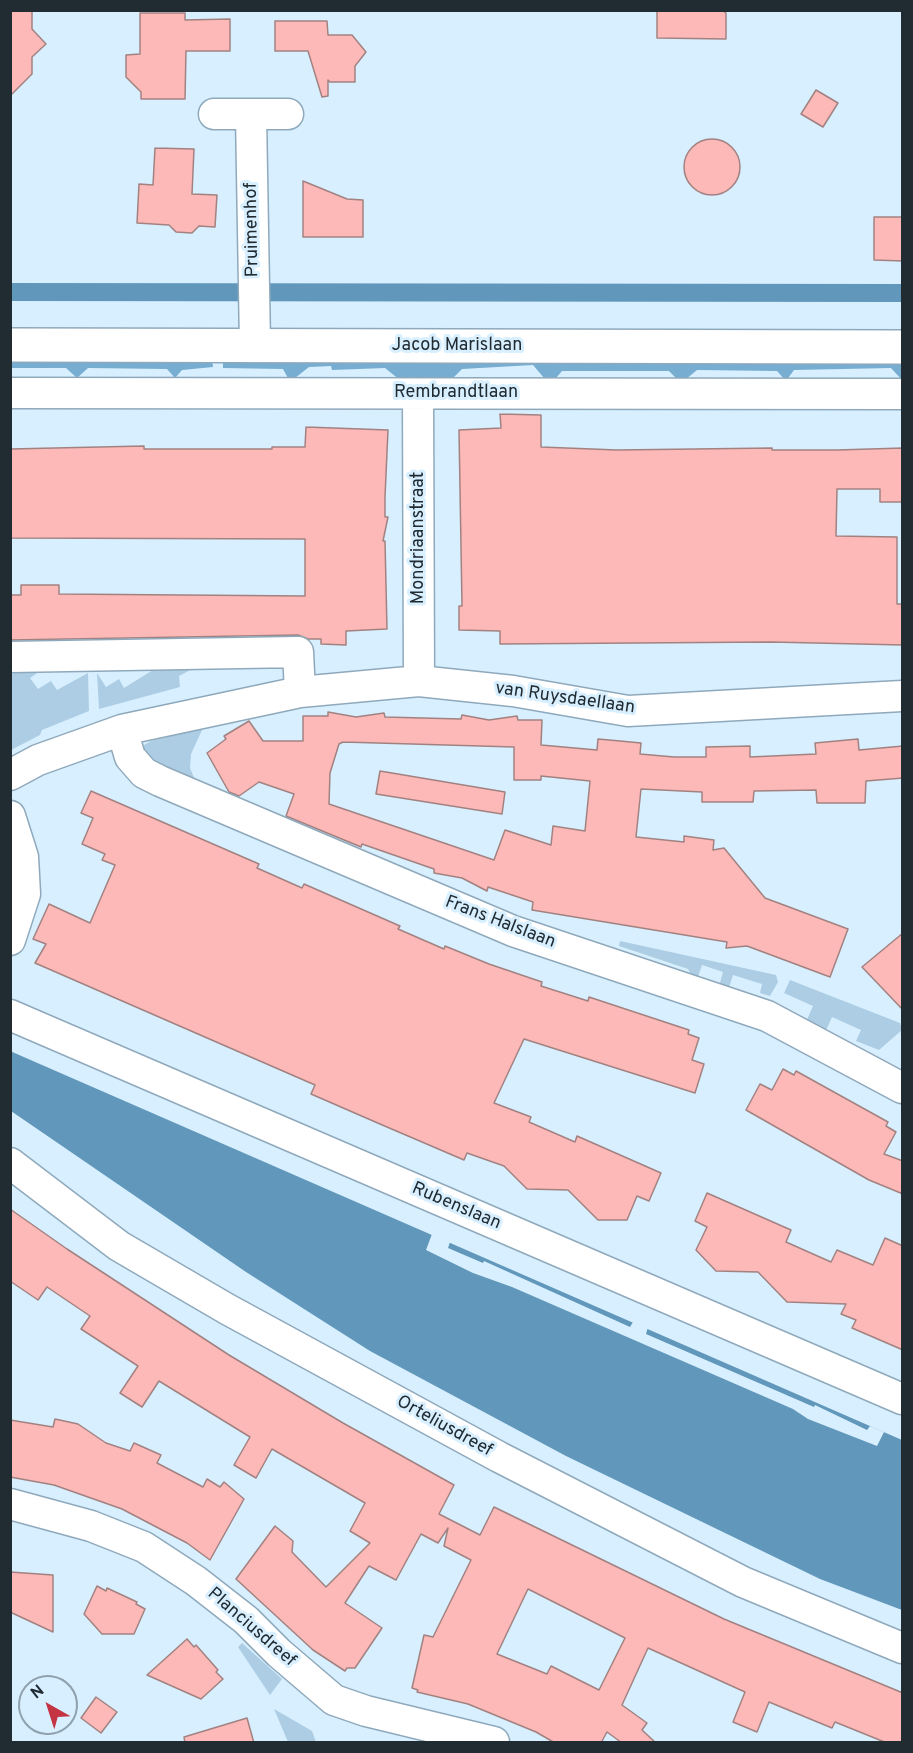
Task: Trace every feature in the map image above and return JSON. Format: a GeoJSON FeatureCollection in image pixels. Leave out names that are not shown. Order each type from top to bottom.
{"type":"FeatureCollection","features":[{"type":"Feature","properties":{"kind":"main road","name":"Jacob Marislaan"},"geometry":{"type":"LineString","coordinates":[[10,345],[903,347]]}},
{"type":"Feature","properties":{"kind":"street"},"geometry":{"type":"LineString","coordinates":[[214,114],[288,114]]}},
{"type":"Feature","properties":{"kind":"street","name":"Pruimenhof"},"geometry":{"type":"LineString","coordinates":[[251,115],[255,345]]}},
{"type":"Feature","properties":{"kind":"street","name":"Rembrandtlaan"},"geometry":{"type":"LineString","coordinates":[[10,393],[903,394]]}},
{"type":"Feature","properties":{"kind":"street","name":"Mondriaanstraat"},"geometry":{"type":"LineString","coordinates":[[418,394],[419,681]]}},
{"type":"Feature","properties":{"kind":"street"},"geometry":{"type":"LineString","coordinates":[[10,657],[298,652],[300,692]]}},
{"type":"Feature","properties":{"kind":"street","name":"van Ruysdaellaan"},"geometry":{"type":"LineString","coordinates":[[10,775],[38,760],[122,730],[300,692],[419,681],[513,691],[628,711],[903,696]]}},
{"type":"Feature","properties":{"kind":"street","name":"Frans Halslaan"},"geometry":{"type":"LineString","coordinates":[[122,730],[130,757],[144,773],[160,781],[513,930],[767,1016],[899,1078]]}},
{"type":"Feature","properties":{"kind":"street"},"geometry":{"type":"LineString","coordinates":[[10,816],[23,857],[25,894],[10,940]]}},
{"type":"Feature","properties":{"kind":"street","name":"Rubenslaan"},"geometry":{"type":"LineString","coordinates":[[10,1015],[903,1399]]}},
{"type":"Feature","properties":{"kind":"street","name":"Orteliusdreef"},"geometry":{"type":"LineString","coordinates":[[10,1163],[119,1246],[300,1349],[500,1457],[742,1582],[903,1648]]}},
{"type":"Feature","properties":{"kind":"street","name":"Planciusdreef"},"geometry":{"type":"LineString","coordinates":[[10,1504],[91,1526],[144,1547],[196,1581],[246,1620],[279,1653],[334,1700],[366,1711],[494,1743]]}},
{"type":"Feature","properties":{"kind":"shaded area"},"geometry":{"type":"Polygon","coordinates":[[[10,283],[902,284],[902,302],[11,301],[10,283]]]}},
{"type":"Feature","properties":{"kind":"shaded area"},"geometry":{"type":"Polygon","coordinates":[[[11,357],[212,360],[213,367],[182,370],[175,378],[167,369],[88,368],[77,378],[66,368],[11,368],[11,357]]]}},
{"type":"Feature","properties":{"kind":"shaded area"},"geometry":{"type":"Polygon","coordinates":[[[223,360],[902,360],[902,380],[891,368],[794,370],[786,381],[777,371],[697,370],[685,380],[678,380],[669,371],[562,371],[550,385],[533,365],[462,369],[450,381],[400,380],[385,368],[332,370],[331,366],[309,367],[289,380],[283,369],[223,368],[223,360]]]}},
{"type":"Feature","properties":{"kind":"shaded area"},"geometry":{"type":"Polygon","coordinates":[[[194,668],[179,676],[180,687],[99,709],[97,673],[106,687],[119,679],[124,688],[153,670],[194,668]]]}},
{"type":"Feature","properties":{"kind":"shaded area"},"geometry":{"type":"Polygon","coordinates":[[[20,669],[43,669],[30,678],[38,689],[51,681],[57,690],[88,673],[89,711],[42,730],[40,735],[11,750],[11,675],[20,669]]]}},
{"type":"Feature","properties":{"kind":"shaded area"},"geometry":{"type":"Polygon","coordinates":[[[203,728],[191,754],[190,768],[195,780],[148,760],[144,754],[144,745],[151,741],[203,728]]]}},
{"type":"Feature","properties":{"kind":"shaded area"},"geometry":{"type":"Polygon","coordinates":[[[620,941],[776,975],[778,982],[770,996],[760,993],[762,984],[733,975],[727,994],[718,990],[723,972],[702,965],[696,983],[688,969],[619,946],[620,941]]]}},
{"type":"Feature","properties":{"kind":"shaded area"},"geometry":{"type":"Polygon","coordinates":[[[790,980],[900,1023],[902,1030],[879,1050],[856,1041],[861,1030],[832,1017],[824,1035],[805,1024],[813,1006],[784,993],[790,980]]]}},
{"type":"Feature","properties":{"kind":"shaded area"},"geometry":{"type":"Polygon","coordinates":[[[10,1051],[902,1440],[902,1610],[820,1579],[566,1456],[370,1351],[246,1272],[11,1111],[10,1051]]]}},
{"type":"Feature","properties":{"kind":"shaded area"},"geometry":{"type":"Polygon","coordinates":[[[242,1643],[282,1679],[270,1695],[238,1647],[242,1643]]]}},
{"type":"Feature","properties":{"kind":"shaded area"},"geometry":{"type":"Polygon","coordinates":[[[274,1709],[312,1731],[316,1742],[288,1742],[274,1709]]]}},
{"type":"Feature","properties":{"kind":"pier"},"geometry":{"type":"Polygon","coordinates":[[[432,1234],[450,1242],[448,1248],[483,1263],[484,1261],[630,1327],[633,1322],[648,1327],[646,1334],[814,1407],[815,1405],[867,1430],[870,1426],[884,1432],[877,1446],[808,1419],[793,1409],[512,1287],[473,1273],[426,1250],[432,1234]]]}},
{"type":"Feature","properties":{"kind":"building"},"geometry":{"type":"Polygon","coordinates":[[[10,10],[32,10],[32,29],[46,44],[32,57],[32,74],[10,96],[10,10]]]}},
{"type":"Feature","properties":{"kind":"building"},"geometry":{"type":"Polygon","coordinates":[[[657,10],[722,10],[726,13],[726,39],[657,38],[657,10]]]}},
{"type":"Feature","properties":{"kind":"building"},"geometry":{"type":"Polygon","coordinates":[[[140,13],[185,13],[185,20],[230,19],[230,51],[186,51],[185,99],[141,99],[141,92],[126,77],[126,55],[140,54],[140,13]]]}},
{"type":"Feature","properties":{"kind":"building"},"geometry":{"type":"Polygon","coordinates":[[[275,21],[327,21],[328,35],[352,35],[366,52],[355,66],[355,82],[330,82],[328,80],[328,96],[322,97],[308,51],[275,51],[275,21]]]}},
{"type":"Feature","properties":{"kind":"building"},"geometry":{"type":"Polygon","coordinates":[[[816,90],[838,103],[823,127],[801,114],[816,90]]]}},
{"type":"Feature","properties":{"kind":"building"},"geometry":{"type":"Polygon","coordinates":[[[706,139],[718,139],[728,143],[736,151],[740,167],[736,183],[728,191],[718,195],[706,195],[696,191],[688,183],[684,173],[684,161],[688,151],[696,143],[706,139]]]}},
{"type":"Feature","properties":{"kind":"building"},"geometry":{"type":"Polygon","coordinates":[[[155,148],[194,149],[192,194],[217,195],[215,227],[199,226],[192,233],[176,232],[169,225],[137,223],[139,184],[153,185],[155,148]]]}},
{"type":"Feature","properties":{"kind":"building"},"geometry":{"type":"Polygon","coordinates":[[[303,181],[347,199],[363,200],[363,237],[303,237],[303,181]]]}},
{"type":"Feature","properties":{"kind":"building"},"geometry":{"type":"Polygon","coordinates":[[[874,217],[903,217],[903,261],[874,260],[874,217]]]}},
{"type":"Feature","properties":{"kind":"building"},"geometry":{"type":"Polygon","coordinates":[[[500,414],[541,415],[541,447],[617,450],[903,448],[903,502],[880,502],[880,489],[837,489],[836,536],[897,537],[897,604],[903,604],[903,645],[771,642],[500,644],[500,631],[459,630],[459,606],[462,606],[459,430],[501,428],[500,414]]]}},
{"type":"Feature","properties":{"kind":"building"},"geometry":{"type":"Polygon","coordinates":[[[306,427],[388,430],[385,517],[388,517],[383,541],[385,541],[387,629],[346,631],[346,645],[321,644],[321,639],[308,639],[298,635],[10,640],[10,595],[21,595],[21,585],[59,585],[59,594],[305,596],[305,539],[10,538],[10,449],[144,446],[144,449],[305,447],[306,427]]]}},
{"type":"Feature","properties":{"kind":"building"},"geometry":{"type":"Polygon","coordinates":[[[328,712],[356,717],[384,713],[385,717],[461,719],[462,715],[489,720],[517,716],[518,720],[542,720],[541,745],[597,750],[598,739],[641,743],[640,754],[674,757],[706,757],[706,747],[750,746],[750,757],[816,754],[815,743],[858,739],[859,750],[903,746],[903,778],[866,781],[865,803],[817,803],[816,790],[754,791],[753,802],[702,802],[702,792],[641,789],[636,837],[684,842],[684,836],[714,840],[713,850],[724,848],[765,898],[848,929],[830,977],[747,946],[726,948],[727,942],[532,910],[533,902],[488,887],[487,891],[462,878],[434,873],[434,869],[362,844],[361,847],[286,816],[294,794],[259,782],[239,796],[229,792],[207,753],[226,739],[224,736],[249,721],[263,741],[303,741],[303,716],[328,716],[328,712]],[[343,742],[339,744],[330,773],[329,804],[494,860],[505,830],[551,845],[553,826],[585,831],[590,781],[541,776],[541,780],[514,780],[514,747],[343,742]]]}},
{"type":"Feature","properties":{"kind":"building"},"geometry":{"type":"Polygon","coordinates":[[[380,771],[505,792],[502,814],[376,794],[380,771]]]}},
{"type":"Feature","properties":{"kind":"building"},"geometry":{"type":"Polygon","coordinates":[[[91,791],[259,864],[257,868],[302,888],[304,884],[400,926],[398,929],[444,949],[445,946],[542,982],[541,986],[588,1001],[589,997],[689,1030],[688,1034],[699,1038],[692,1060],[704,1064],[695,1093],[524,1039],[494,1103],[531,1117],[529,1122],[575,1142],[577,1136],[661,1173],[649,1201],[637,1196],[627,1220],[598,1220],[568,1190],[527,1189],[504,1166],[467,1153],[464,1160],[380,1124],[311,1094],[315,1085],[35,963],[46,944],[33,939],[49,904],[90,923],[115,865],[102,860],[105,854],[82,844],[93,818],[81,813],[91,791]]]}},
{"type":"Feature","properties":{"kind":"building"},"geometry":{"type":"Polygon","coordinates":[[[903,933],[903,1010],[862,967],[903,933]]]}},
{"type":"Feature","properties":{"kind":"building"},"geometry":{"type":"Polygon","coordinates":[[[783,1069],[794,1075],[796,1071],[888,1122],[886,1126],[896,1132],[884,1154],[903,1161],[903,1194],[869,1180],[746,1110],[760,1084],[772,1090],[783,1069]]]}},
{"type":"Feature","properties":{"kind":"building"},"geometry":{"type":"Polygon","coordinates":[[[707,1193],[791,1230],[786,1242],[831,1262],[837,1250],[873,1265],[885,1238],[903,1246],[903,1350],[852,1328],[856,1320],[841,1314],[846,1304],[787,1302],[758,1272],[716,1271],[696,1250],[707,1227],[695,1221],[707,1193]]]}},
{"type":"Feature","properties":{"kind":"building"},"geometry":{"type":"Polygon","coordinates":[[[10,1209],[229,1355],[343,1423],[454,1485],[439,1514],[480,1535],[494,1507],[724,1619],[903,1693],[903,1743],[887,1743],[835,1722],[832,1728],[769,1702],[757,1732],[733,1722],[745,1692],[648,1648],[622,1705],[647,1723],[642,1730],[656,1743],[622,1743],[607,1732],[601,1743],[555,1743],[536,1732],[468,1704],[417,1692],[418,1690],[412,1688],[424,1635],[433,1637],[471,1560],[444,1546],[448,1528],[438,1543],[421,1534],[396,1580],[369,1566],[345,1603],[382,1628],[355,1668],[347,1668],[345,1671],[313,1650],[236,1579],[275,1526],[293,1541],[292,1552],[326,1587],[370,1543],[350,1531],[365,1503],[272,1449],[256,1478],[234,1465],[250,1437],[159,1381],[142,1407],[120,1393],[138,1366],[81,1329],[90,1316],[47,1287],[38,1300],[10,1281],[10,1209]],[[528,1589],[497,1654],[547,1674],[551,1666],[599,1690],[625,1638],[528,1589]]]}},
{"type":"Feature","properties":{"kind":"building"},"geometry":{"type":"Polygon","coordinates":[[[55,1419],[78,1424],[106,1443],[130,1451],[134,1443],[161,1455],[157,1463],[203,1487],[207,1479],[220,1487],[224,1482],[244,1499],[210,1560],[187,1543],[122,1509],[54,1485],[10,1477],[10,1420],[53,1427],[55,1419]]]}},
{"type":"Feature","properties":{"kind":"building"},"geometry":{"type":"Polygon","coordinates":[[[10,1572],[53,1575],[53,1632],[10,1612],[10,1572]]]}},
{"type":"Feature","properties":{"kind":"building"},"geometry":{"type":"Polygon","coordinates":[[[97,1586],[106,1591],[107,1588],[137,1602],[136,1604],[145,1609],[134,1634],[102,1634],[84,1614],[97,1586]]]}},
{"type":"Feature","properties":{"kind":"building"},"geometry":{"type":"Polygon","coordinates":[[[187,1639],[194,1647],[196,1645],[223,1679],[201,1699],[147,1675],[187,1639]]]}},
{"type":"Feature","properties":{"kind":"building"},"geometry":{"type":"Polygon","coordinates":[[[96,1697],[117,1712],[101,1733],[81,1718],[96,1697]]]}},
{"type":"Feature","properties":{"kind":"building"},"geometry":{"type":"Polygon","coordinates":[[[247,1718],[254,1743],[185,1743],[184,1737],[247,1718]]]}}]}
